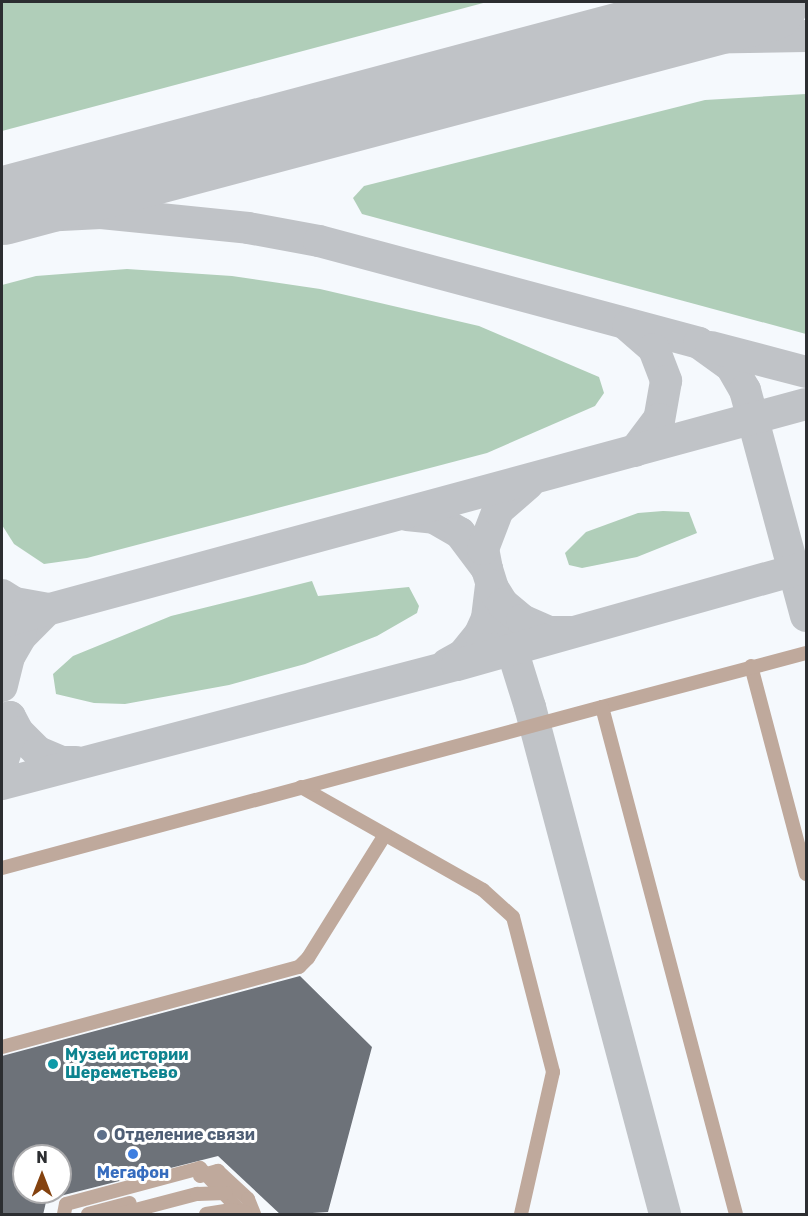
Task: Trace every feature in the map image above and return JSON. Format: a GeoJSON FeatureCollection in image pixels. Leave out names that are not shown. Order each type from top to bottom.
{"type":"FeatureCollection","features":[{"type":"Feature","properties":{"kind":"street"},"geometry":{"type":"LineString","coordinates":[[2,868],[807,652]]}},
{"type":"Feature","properties":{"kind":"street"},"geometry":{"type":"LineString","coordinates":[[751,666],[807,874]]}},
{"type":"Feature","properties":{"kind":"street"},"geometry":{"type":"LineString","coordinates":[[602,707],[736,1215]]}},
{"type":"Feature","properties":{"kind":"street"},"geometry":{"type":"LineString","coordinates":[[301,787],[483,890],[513,917],[553,1072],[521,1215]]}},
{"type":"Feature","properties":{"kind":"street"},"geometry":{"type":"LineString","coordinates":[[2,1047],[299,967],[319,942],[385,835]]}},
{"type":"Feature","properties":{"kind":"street"},"geometry":{"type":"LineString","coordinates":[[64,1215],[66,1204],[200,1168],[247,1212]]}},
{"type":"Feature","properties":{"kind":"street"},"geometry":{"type":"LineString","coordinates":[[73,1215],[75,1210],[218,1171],[248,1199],[247,1212]]}},
{"type":"Feature","properties":{"kind":"street"},"geometry":{"type":"LineString","coordinates":[[88,1215],[213,1181]]}},
{"type":"Feature","properties":{"kind":"street"},"geometry":{"type":"LineString","coordinates":[[120,1215],[217,1191],[241,1200],[247,1212]]}},
{"type":"Feature","properties":{"kind":"street"},"geometry":{"type":"LineString","coordinates":[[157,1215],[211,1201],[227,1201],[247,1212]]}},
{"type":"Feature","properties":{"kind":"street"},"geometry":{"type":"LineString","coordinates":[[206,1215],[230,1210],[247,1212]]}},
{"type":"Feature","properties":{"kind":"green space"},"geometry":{"type":"Polygon","coordinates":[[[2,2],[487,2],[2,131],[2,2]]]}},
{"type":"Feature","properties":{"kind":"green space"},"geometry":{"type":"Polygon","coordinates":[[[806,94],[806,334],[362,214],[353,198],[364,186],[705,100],[806,94]]]}},
{"type":"Feature","properties":{"kind":"green space"},"geometry":{"type":"Polygon","coordinates":[[[127,269],[232,276],[320,289],[479,326],[599,377],[604,393],[595,406],[487,453],[87,558],[44,564],[14,544],[2,525],[2,285],[36,276],[127,269]]]}},
{"type":"Feature","properties":{"kind":"green space"},"geometry":{"type":"Polygon","coordinates":[[[689,512],[697,533],[637,557],[582,568],[569,565],[565,553],[586,532],[638,513],[689,512]]]}},
{"type":"Feature","properties":{"kind":"green space"},"geometry":{"type":"Polygon","coordinates":[[[312,581],[318,596],[409,587],[419,606],[417,613],[377,636],[305,664],[229,685],[125,704],[94,703],[56,694],[53,674],[73,656],[171,616],[312,581]]]}},
{"type":"Feature","properties":{"kind":"building"},"geometry":{"type":"Polygon","coordinates":[[[300,976],[372,1047],[328,1212],[281,1215],[218,1156],[72,1193],[72,1144],[12,1144],[12,1204],[46,1204],[43,1215],[2,1215],[2,1056],[300,976]]]}},
{"type":"Feature","properties":{"kind":"taxiway"},"geometry":{"type":"LineString","coordinates":[[576,53],[687,38],[806,36]]}},
{"type":"Feature","properties":{"kind":"taxiway"},"geometry":{"type":"LineString","coordinates":[[2,218],[101,213],[248,228],[319,241],[699,343],[731,366],[745,390],[806,616]]}},
{"type":"Feature","properties":{"kind":"taxiway"},"geometry":{"type":"LineString","coordinates":[[628,326],[654,349],[666,381],[659,419],[635,451]]}},
{"type":"Feature","properties":{"kind":"taxiway"},"geometry":{"type":"LineString","coordinates":[[711,347],[806,372]]}},
{"type":"Feature","properties":{"kind":"taxiway"},"geometry":{"type":"LineString","coordinates":[[2,622],[806,404]]}},
{"type":"Feature","properties":{"kind":"taxiway"},"geometry":{"type":"LineString","coordinates":[[487,569],[483,549],[498,510],[528,484]]}},
{"type":"Feature","properties":{"kind":"taxiway"},"geometry":{"type":"LineString","coordinates":[[407,515],[434,518],[460,533],[487,569],[530,707],[665,1214]]}},
{"type":"Feature","properties":{"kind":"taxiway"},"geometry":{"type":"LineString","coordinates":[[2,784],[457,665],[806,567]]}},
{"type":"Feature","properties":{"kind":"taxiway"},"geometry":{"type":"LineString","coordinates":[[447,664],[463,655],[480,634],[487,618],[491,585],[503,604],[522,620],[549,632],[570,632]]}},
{"type":"Feature","properties":{"kind":"taxiway"},"geometry":{"type":"LineString","coordinates":[[2,595],[15,603],[48,609],[21,636],[9,657],[2,686]]}},
{"type":"Feature","properties":{"kind":"taxiway"},"geometry":{"type":"LineString","coordinates":[[2,763],[11,736],[10,717],[18,732],[38,752],[61,762],[76,762]]}},
{"type":"Feature","properties":{"kind":"runway"},"geometry":{"type":"LineString","coordinates":[[2,206],[769,2]]}},
{"type":"Feature","properties":{"kind":"place","name":"Музей истории Шереметьево"},"geometry":{"type":"Point","coordinates":[53,1064]}},
{"type":"Feature","properties":{"kind":"place","name":"Отделение связи"},"geometry":{"type":"Point","coordinates":[102,1135]}},
{"type":"Feature","properties":{"kind":"place","name":"Мегафон"},"geometry":{"type":"Point","coordinates":[133,1154]}}]}
